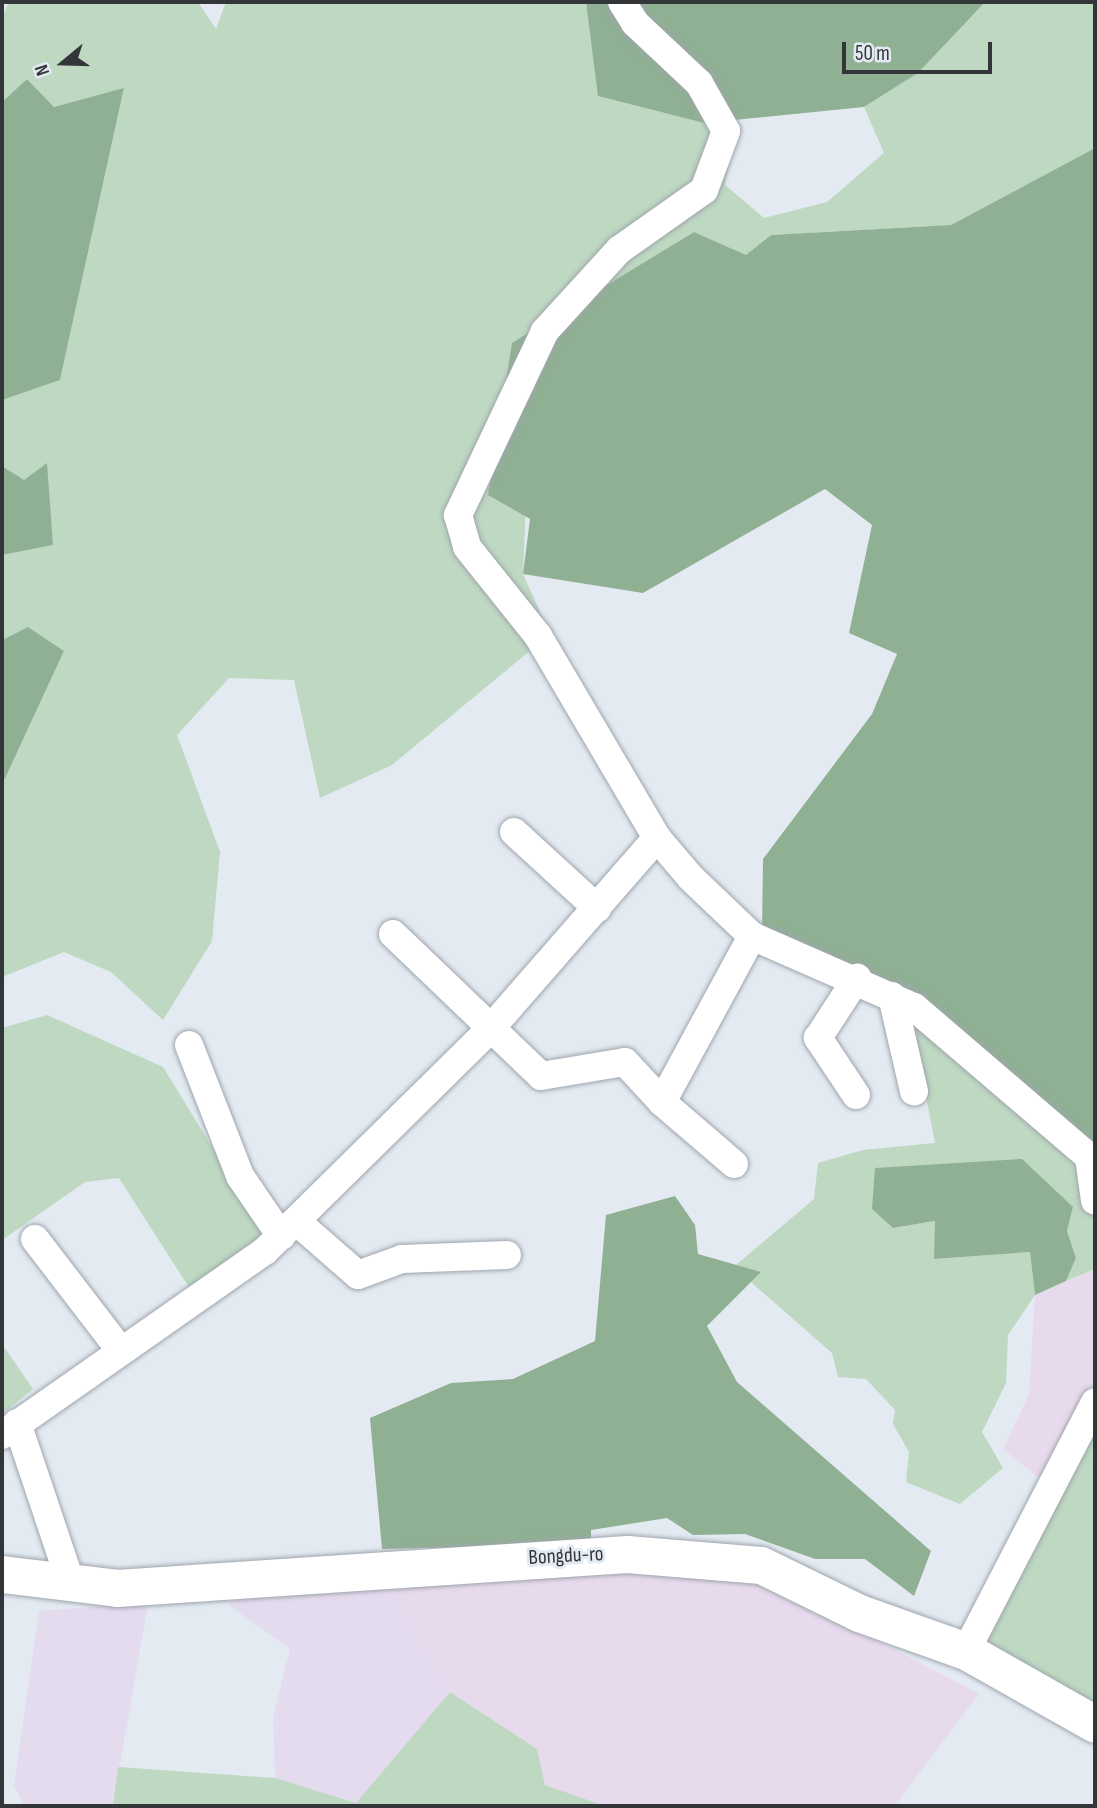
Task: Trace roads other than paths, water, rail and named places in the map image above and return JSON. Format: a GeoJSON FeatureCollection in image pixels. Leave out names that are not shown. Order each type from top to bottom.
{"type":"FeatureCollection","features":[{"type":"Feature","properties":{"kind":"main road","name":"Bongdu-ro"},"geometry":{"type":"LineString","coordinates":[[2,1574],[117,1588],[452,1561],[646,1555],[761,1565],[859,1613],[966,1651],[1095,1724]]}},
{"type":"Feature","properties":{"kind":"street"},"geometry":{"type":"LineString","coordinates":[[622,2],[635,23],[699,83],[726,131],[704,190],[619,250],[545,331],[458,516],[467,547],[538,636],[657,838],[752,936],[857,978],[914,1007],[1089,1157],[1095,1201]]}},
{"type":"Feature","properties":{"kind":"street"},"geometry":{"type":"LineString","coordinates":[[514,832],[597,908]]}},
{"type":"Feature","properties":{"kind":"street"},"geometry":{"type":"LineString","coordinates":[[71,1583],[9,1429],[121,1351],[288,1228],[492,1027],[657,838]]}},
{"type":"Feature","properties":{"kind":"street"},"geometry":{"type":"LineString","coordinates":[[393,934],[541,1076],[625,1062],[662,1102],[734,1164]]}},
{"type":"Feature","properties":{"kind":"street"},"geometry":{"type":"LineString","coordinates":[[662,1102],[752,936]]}},
{"type":"Feature","properties":{"kind":"street"},"geometry":{"type":"LineString","coordinates":[[856,1095],[818,1038],[857,978]]}},
{"type":"Feature","properties":{"kind":"street"},"geometry":{"type":"LineString","coordinates":[[892,996],[914,1091]]}},
{"type":"Feature","properties":{"kind":"street"},"geometry":{"type":"LineString","coordinates":[[190,1045],[240,1176],[288,1228],[358,1275],[402,1258],[507,1255]]}},
{"type":"Feature","properties":{"kind":"street"},"geometry":{"type":"LineString","coordinates":[[35,1239],[121,1351]]}},
{"type":"Feature","properties":{"kind":"street"},"geometry":{"type":"LineString","coordinates":[[966,1651],[1095,1402]]}}]}
